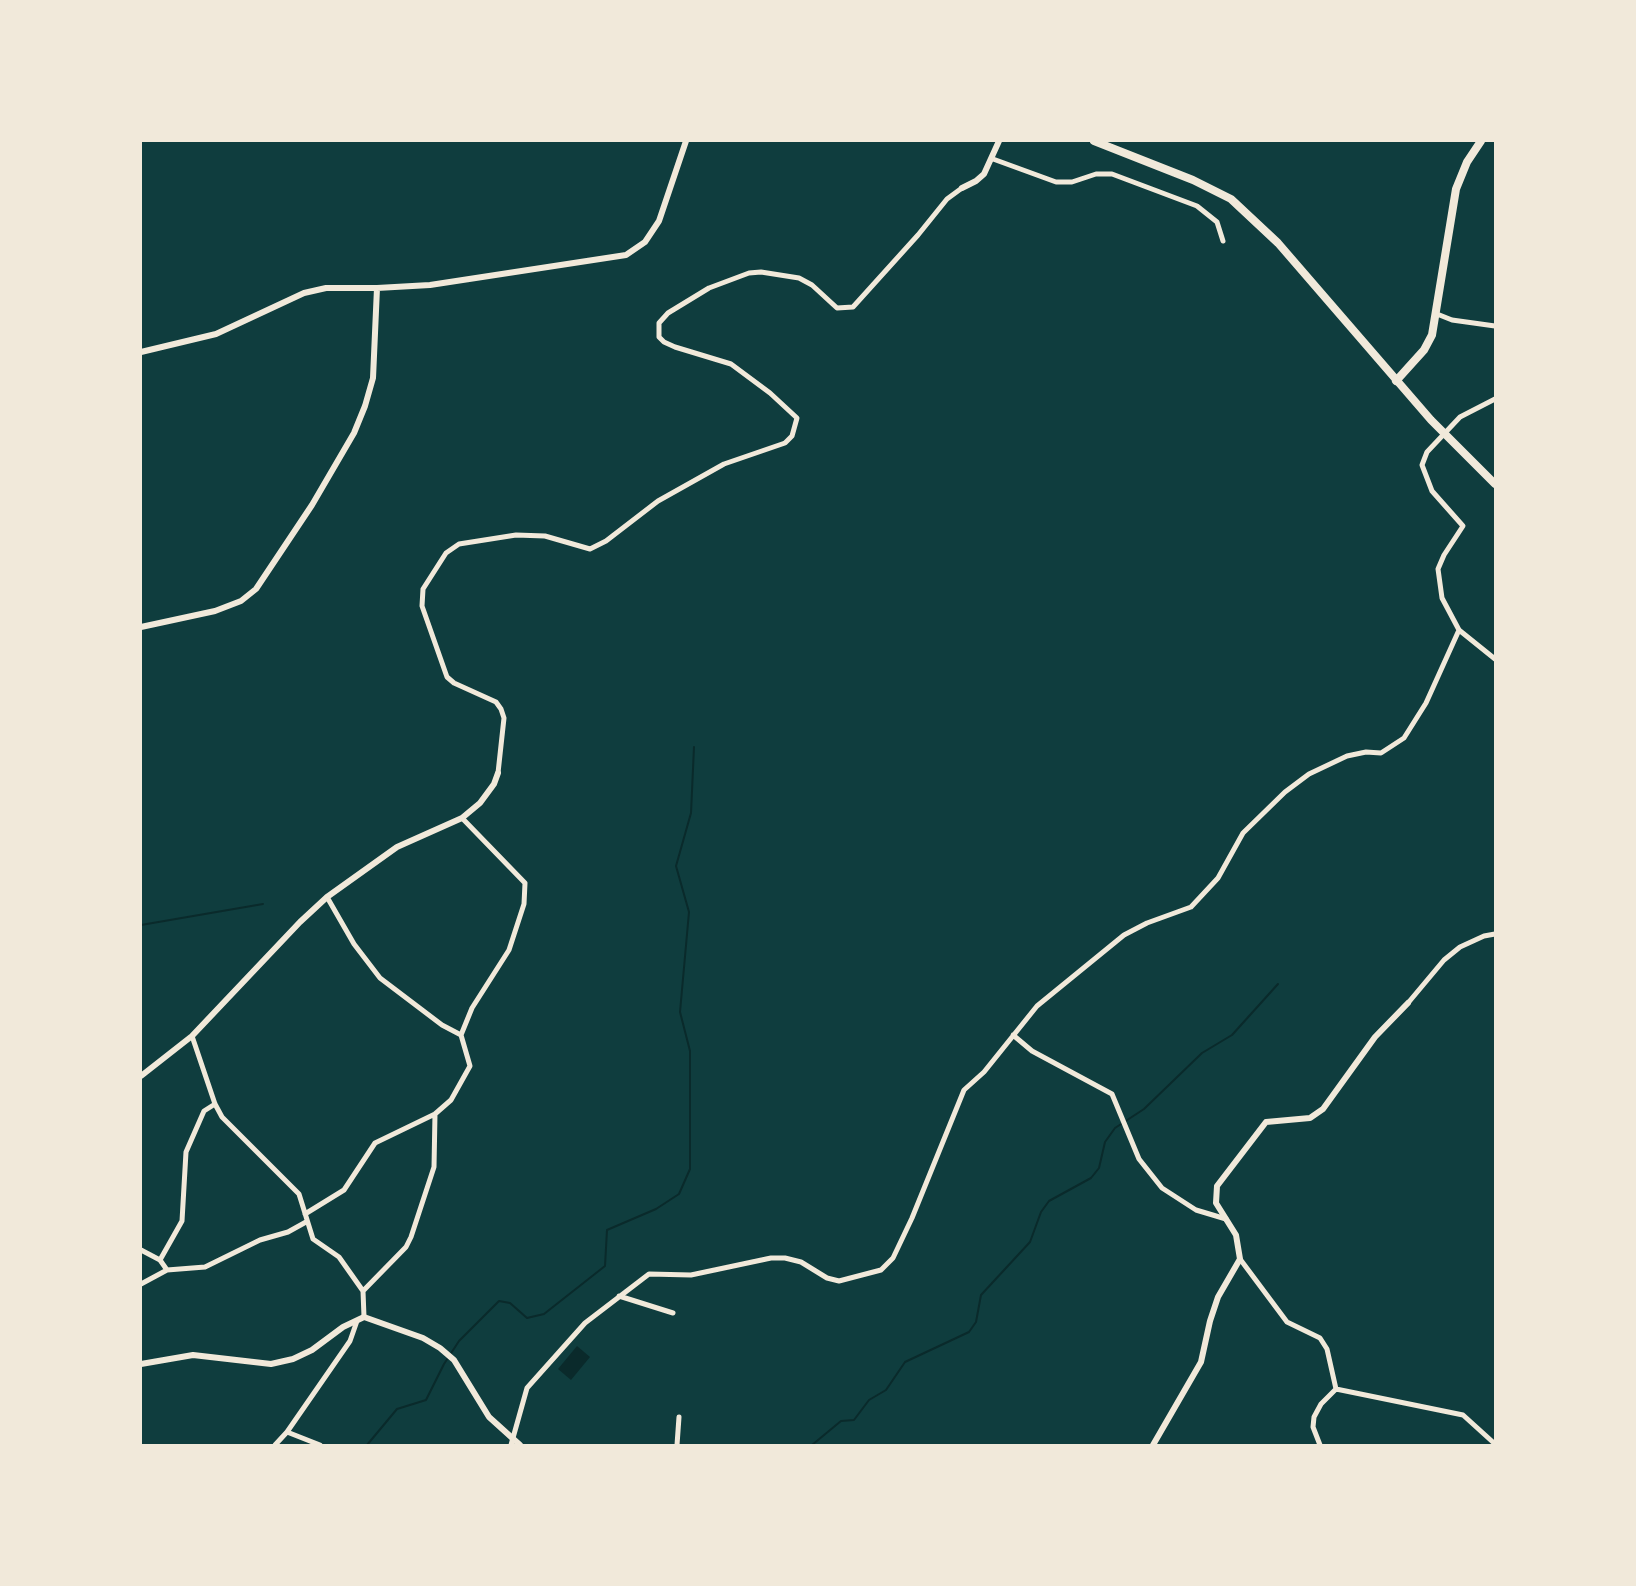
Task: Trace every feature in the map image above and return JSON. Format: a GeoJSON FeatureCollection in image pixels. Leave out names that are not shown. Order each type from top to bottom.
{"type":"FeatureCollection","features":[{"type":"Feature","properties":{"kind":"main road"},"geometry":{"type":"LineString","coordinates":[[1094,141],[1193,180],[1231,199],[1278,243],[1447,438],[1495,484]]}},
{"type":"Feature","properties":{"kind":"main road"},"geometry":{"type":"LineString","coordinates":[[1396,381],[1425,350],[1432,335],[1456,189],[1467,162],[1481,141]]}},
{"type":"Feature","properties":{"kind":"street"},"geometry":{"type":"LineString","coordinates":[[141,352],[216,334],[304,293],[326,288],[430,285],[626,255],[645,242],[659,221],[686,141]]}},
{"type":"Feature","properties":{"kind":"street"},"geometry":{"type":"LineString","coordinates":[[141,1076],[192,1036],[300,922],[327,897],[397,847],[462,818],[480,802],[494,784],[498,773],[504,718],[501,709],[496,702],[454,683],[447,677],[422,606],[423,589],[446,553],[459,544],[516,535],[545,536],[590,549],[606,541],[658,501],[724,465],[785,443],[792,436],[796,418],[770,393],[731,364],[664,342],[659,336],[659,323],[668,313],[709,288],[749,273],[761,272],[799,278],[837,308],[853,307],[947,199],[962,188],[976,182],[993,159],[999,141]]}},
{"type":"Feature","properties":{"kind":"street"},"geometry":{"type":"LineString","coordinates":[[993,159],[1064,183],[1096,174],[1112,174],[1197,206],[1217,222],[1223,241]]}},
{"type":"Feature","properties":{"kind":"street"},"geometry":{"type":"LineString","coordinates":[[141,627],[215,611],[240,601],[256,589],[318,495],[354,433],[365,406],[373,378],[377,288]]}},
{"type":"Feature","properties":{"kind":"street"},"geometry":{"type":"LineString","coordinates":[[1437,314],[1452,320],[1495,326]]}},
{"type":"Feature","properties":{"kind":"street"},"geometry":{"type":"LineString","coordinates":[[1495,399],[1460,417],[1427,452],[1422,465],[1432,491],[1463,526],[1444,555],[1438,569],[1442,598],[1458,630],[1495,659]]}},
{"type":"Feature","properties":{"kind":"street"},"geometry":{"type":"LineString","coordinates":[[515,1444],[527,1388],[585,1323],[649,1274],[691,1275],[771,1258],[801,1262],[827,1278],[839,1281],[881,1270],[893,1258],[912,1218],[964,1090],[984,1072],[1037,1006],[1124,935],[1147,923],[1191,907],[1218,879],[1243,833],[1285,792],[1309,774],[1347,756],[1366,752],[1382,753],[1404,738],[1426,703],[1458,630]]}},
{"type":"Feature","properties":{"kind":"street"},"geometry":{"type":"LineString","coordinates":[[305,1214],[344,1190],[375,1143],[435,1114],[451,1101],[470,1066],[461,1035],[472,1008],[509,950],[524,904],[525,885],[462,818]]}},
{"type":"Feature","properties":{"kind":"street"},"geometry":{"type":"LineString","coordinates":[[327,897],[354,944],[380,978],[442,1025],[461,1035]]}},
{"type":"Feature","properties":{"kind":"street"},"geometry":{"type":"LineString","coordinates":[[1336,1389],[1327,1349],[1320,1338],[1287,1322],[1240,1259],[1236,1235],[1216,1203],[1217,1186],[1252,1137],[1266,1122],[1310,1118],[1323,1109],[1375,1037],[1408,1003],[1444,960],[1460,947],[1484,936],[1495,934]]}},
{"type":"Feature","properties":{"kind":"street"},"geometry":{"type":"LineString","coordinates":[[1013,1035],[1032,1051],[1112,1094],[1139,1159],[1162,1188],[1196,1210],[1226,1219]]}},
{"type":"Feature","properties":{"kind":"street"},"geometry":{"type":"LineString","coordinates":[[192,1036],[215,1104],[222,1117],[299,1194],[313,1239],[339,1257],[363,1291]]}},
{"type":"Feature","properties":{"kind":"street"},"geometry":{"type":"LineString","coordinates":[[160,1260],[182,1221],[186,1152],[204,1111],[215,1104]]}},
{"type":"Feature","properties":{"kind":"street"},"geometry":{"type":"LineString","coordinates":[[275,1445],[287,1432],[350,1341],[360,1319],[363,1291],[406,1247],[411,1237],[434,1167],[435,1114]]}},
{"type":"Feature","properties":{"kind":"street"},"geometry":{"type":"LineString","coordinates":[[141,1284],[167,1270],[205,1267],[260,1240],[288,1232],[306,1222]]}},
{"type":"Feature","properties":{"kind":"street"},"geometry":{"type":"LineString","coordinates":[[141,1250],[160,1260],[167,1270]]}},
{"type":"Feature","properties":{"kind":"street"},"geometry":{"type":"LineString","coordinates":[[1153,1445],[1201,1362],[1218,1297],[1240,1259]]}},
{"type":"Feature","properties":{"kind":"street"},"geometry":{"type":"LineString","coordinates":[[619,1296],[673,1313]]}},
{"type":"Feature","properties":{"kind":"street"},"geometry":{"type":"LineString","coordinates":[[141,1364],[193,1355],[271,1364],[293,1359],[312,1350],[343,1327],[360,1319],[423,1338],[440,1348],[454,1360],[489,1417],[515,1444]]}},
{"type":"Feature","properties":{"kind":"street"},"geometry":{"type":"LineString","coordinates":[[1336,1389],[1463,1415],[1495,1444]]}},
{"type":"Feature","properties":{"kind":"street"},"geometry":{"type":"LineString","coordinates":[[1320,1445],[1313,1427],[1314,1417],[1321,1404],[1336,1389]]}},
{"type":"Feature","properties":{"kind":"street"},"geometry":{"type":"LineString","coordinates":[[677,1445],[679,1417]]}},
{"type":"Feature","properties":{"kind":"street"},"geometry":{"type":"LineString","coordinates":[[287,1432],[320,1445]]}},
{"type":"Feature","properties":{"kind":"water"},"geometry":{"type":"Polygon","coordinates":[[[577,1346],[590,1357],[571,1380],[558,1369],[577,1346]]]}},
{"type":"Feature","properties":{"kind":"waterway"},"geometry":{"type":"LineString","coordinates":[[367,1445],[397,1409],[426,1400],[444,1364],[459,1341],[499,1301],[510,1303],[527,1318],[544,1314],[605,1266],[607,1230],[656,1209],[679,1194],[690,1169],[690,1051],[680,1012],[689,912],[676,866],[691,813],[694,747]]}},
{"type":"Feature","properties":{"kind":"waterway"},"geometry":{"type":"LineString","coordinates":[[141,925],[263,904]]}},
{"type":"Feature","properties":{"kind":"waterway"},"geometry":{"type":"LineString","coordinates":[[812,1445],[841,1421],[854,1420],[869,1400],[886,1390],[905,1362],[969,1332],[976,1322],[981,1295],[1030,1242],[1041,1212],[1049,1201],[1091,1178],[1099,1168],[1105,1142],[1115,1128],[1144,1109],[1202,1053],[1232,1035],[1278,984]]}}]}
